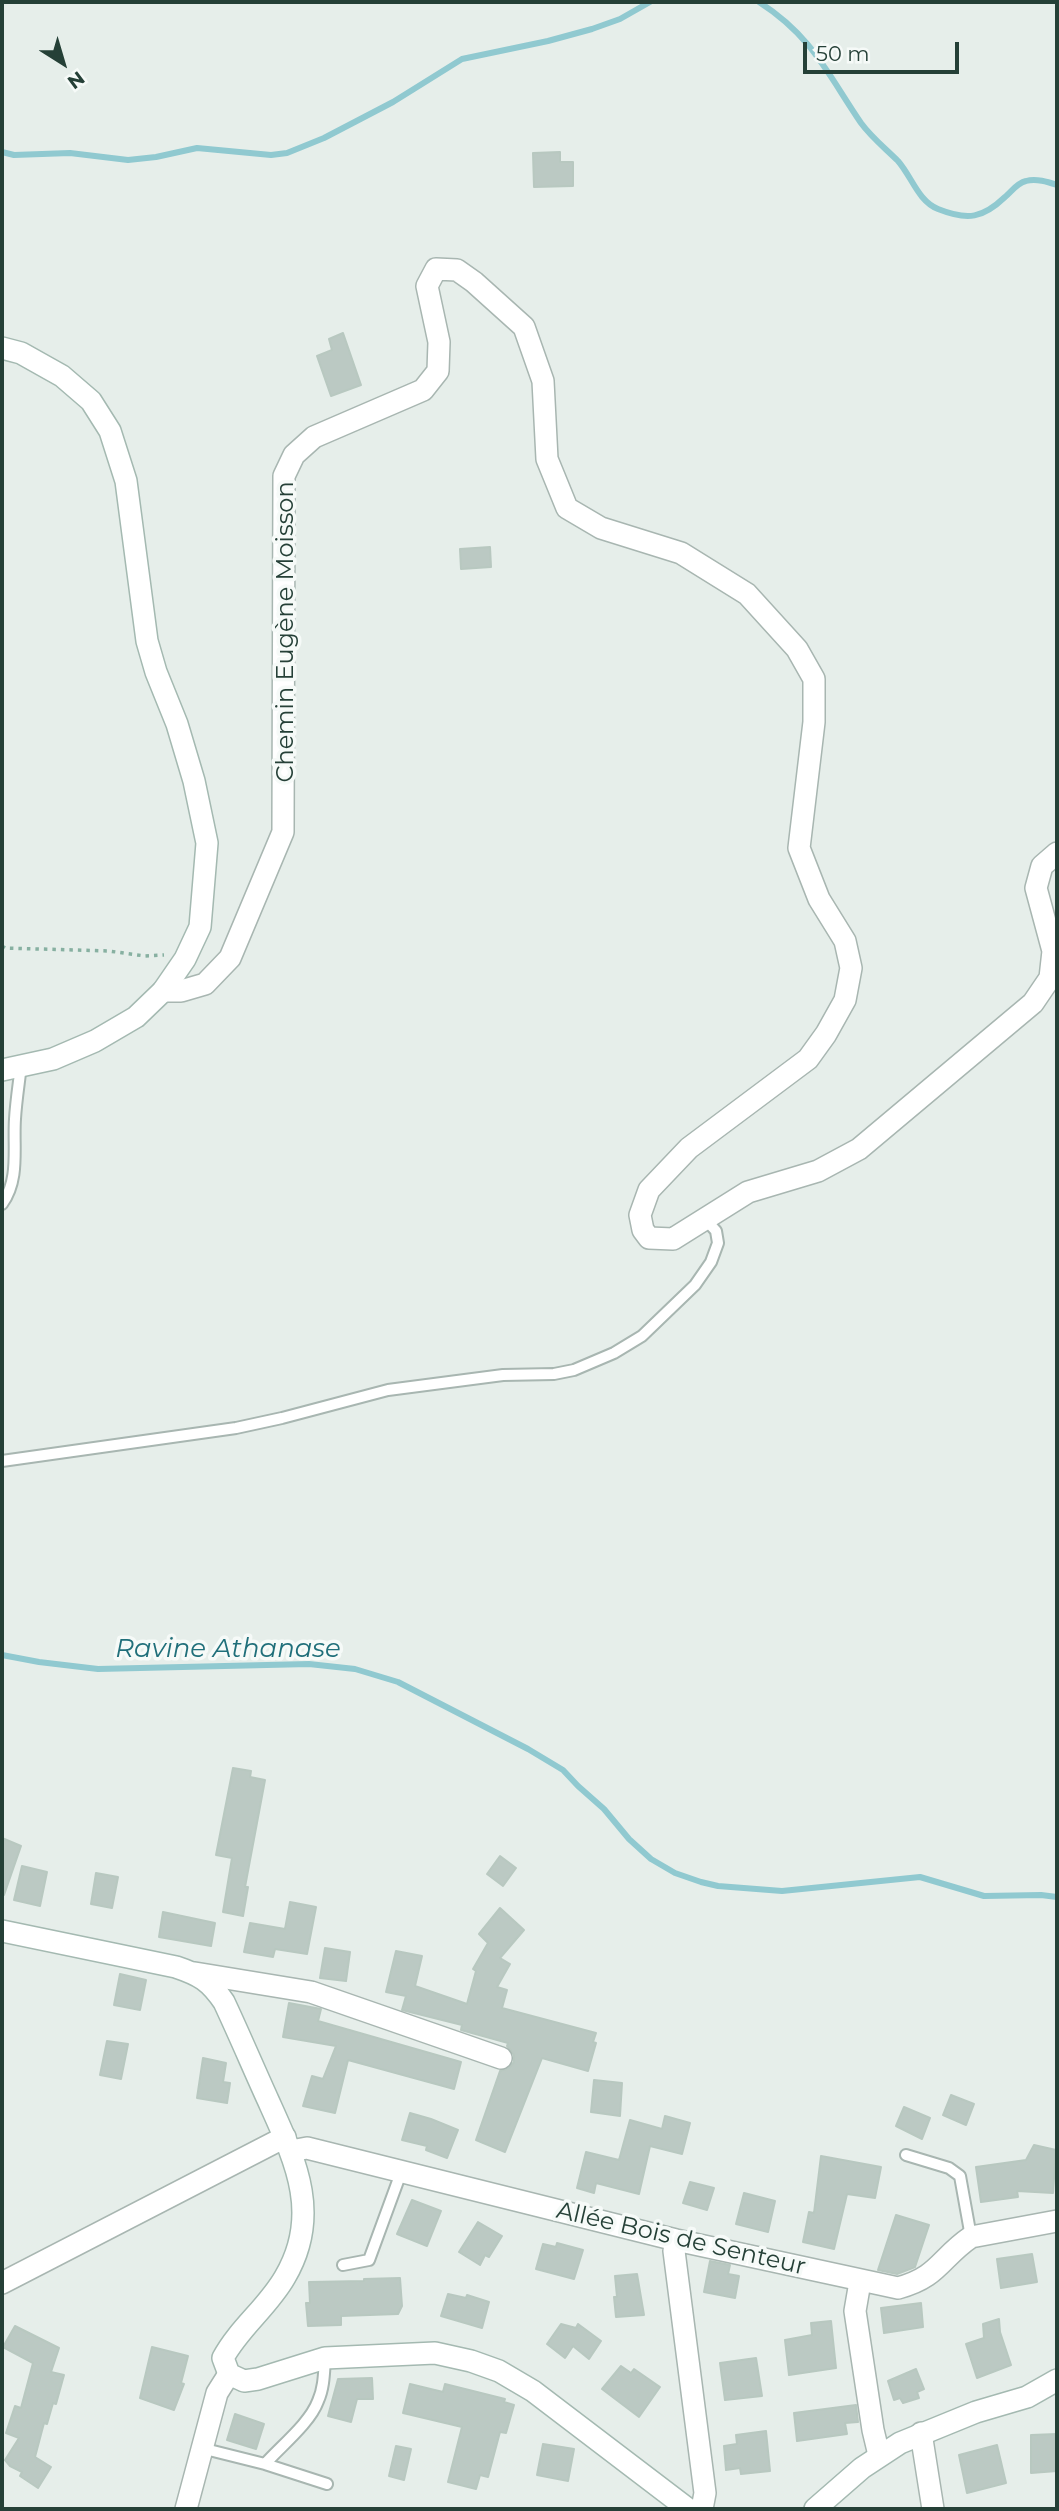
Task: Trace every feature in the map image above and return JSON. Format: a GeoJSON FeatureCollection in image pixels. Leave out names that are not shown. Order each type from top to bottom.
{"type":"FeatureCollection","features":[{"type":"Feature","properties":{"kind":"street","name":"Chemin Eugène Moisson"},"geometry":{"type":"LineString","coordinates":[[163,991],[181,991],[205,984],[230,958],[283,832],[284,476],[294,456],[314,437],[424,390],[438,371],[439,342],[427,286],[436,269],[457,270],[524,327],[543,381],[547,459],[567,508],[601,528],[681,554],[747,594],[797,649],[814,679],[814,722],[799,848],[819,899],[845,941],[851,968],[845,1000],[827,1034],[807,1059],[689,1148],[649,1190],[640,1215],[643,1230],[649,1238],[673,1239],[748,1192],[818,1171],[859,1149],[1033,1003],[1050,978],[1053,951],[1036,888],[1042,866],[1057,853]]}},
{"type":"Feature","properties":{"kind":"street"},"geometry":{"type":"LineString","coordinates":[[2,348],[21,353],[62,376],[91,401],[110,431],[126,481],[147,641],[194,780],[207,843],[200,927],[185,959],[163,991],[136,1017],[95,1041],[53,1059],[11,1068]]}},
{"type":"Feature","properties":{"kind":"street"},"geometry":{"type":"LineString","coordinates":[[2,1931],[176,1966],[195,1973],[311,1992],[501,2058]]}},
{"type":"Feature","properties":{"kind":"street"},"geometry":{"type":"LineString","coordinates":[[195,1973],[212,1984],[224,2002],[288,2144],[303,2197],[304,2220],[300,2246],[285,2278],[223,2358],[229,2374],[244,2381],[258,2379],[325,2358],[435,2353],[471,2361],[499,2371],[533,2391],[688,2509]]}},
{"type":"Feature","properties":{"kind":"street"},"geometry":{"type":"LineString","coordinates":[[2,2283],[288,2144]]}},
{"type":"Feature","properties":{"kind":"street","name":"Allée Bois de Senteur"},"geometry":{"type":"LineString","coordinates":[[288,2144],[402,2170],[676,2240],[898,2288],[917,2283],[934,2272],[971,2237]]}},
{"type":"Feature","properties":{"kind":"street"},"geometry":{"type":"LineString","coordinates":[[971,2237],[1057,2221]]}},
{"type":"Feature","properties":{"kind":"street"},"geometry":{"type":"LineString","coordinates":[[676,2240],[674,2251],[705,2493],[702,2509]]}},
{"type":"Feature","properties":{"kind":"street"},"geometry":{"type":"LineString","coordinates":[[860,2281],[855,2311],[879,2455]]}},
{"type":"Feature","properties":{"kind":"street"},"geometry":{"type":"LineString","coordinates":[[186,2509],[217,2393],[229,2374]]}},
{"type":"Feature","properties":{"kind":"street"},"geometry":{"type":"LineString","coordinates":[[815,2509],[879,2455],[921,2433],[976,2412],[1027,2397],[1057,2380]]}},
{"type":"Feature","properties":{"kind":"street"},"geometry":{"type":"LineString","coordinates":[[921,2433],[933,2509]]}},
{"type":"Feature","properties":{"kind":"lane"},"geometry":{"type":"LineString","coordinates":[[2,1204],[13,1181],[15,1118],[11,1068]]}},
{"type":"Feature","properties":{"kind":"lane"},"geometry":{"type":"LineString","coordinates":[[2,1461],[236,1428],[282,1419],[388,1390],[503,1374],[528,1376],[574,1370],[614,1353],[642,1336],[695,1285],[711,1262],[718,1242],[716,1231],[705,1220]]}},
{"type":"Feature","properties":{"kind":"lane"},"geometry":{"type":"LineString","coordinates":[[906,2155],[949,2168],[960,2176],[971,2237]]}},
{"type":"Feature","properties":{"kind":"lane"},"geometry":{"type":"LineString","coordinates":[[344,2265],[369,2260],[402,2170]]}},
{"type":"Feature","properties":{"kind":"lane"},"geometry":{"type":"LineString","coordinates":[[265,2464],[309,2416],[317,2403],[323,2386],[325,2358]]}},
{"type":"Feature","properties":{"kind":"lane"},"geometry":{"type":"LineString","coordinates":[[201,2448],[265,2464],[327,2484]]}},
{"type":"Feature","properties":{"kind":"path"},"geometry":{"type":"LineString","coordinates":[[2,946],[109,951],[145,956],[174,954]]}},
{"type":"Feature","properties":{"kind":"building"},"geometry":{"type":"Polygon","coordinates":[[[560,152],[560,162],[573,162],[573,186],[534,187],[533,153],[560,152]]]}},
{"type":"Feature","properties":{"kind":"building"},"geometry":{"type":"Polygon","coordinates":[[[343,333],[361,385],[331,396],[317,356],[332,350],[329,339],[343,333]]]}},
{"type":"Feature","properties":{"kind":"building"},"geometry":{"type":"Polygon","coordinates":[[[490,547],[491,567],[461,569],[460,549],[490,547]]]}},
{"type":"Feature","properties":{"kind":"building"},"geometry":{"type":"Polygon","coordinates":[[[233,1768],[251,1771],[250,1777],[265,1780],[245,1887],[248,1887],[243,1916],[223,1912],[232,1858],[216,1855],[233,1768]]]}},
{"type":"Feature","properties":{"kind":"building"},"geometry":{"type":"Polygon","coordinates":[[[2,1838],[21,1846],[4,1895],[2,1894],[2,1838]]]}},
{"type":"Feature","properties":{"kind":"building"},"geometry":{"type":"Polygon","coordinates":[[[500,1856],[516,1868],[503,1886],[487,1874],[500,1856]]]}},
{"type":"Feature","properties":{"kind":"building"},"geometry":{"type":"Polygon","coordinates":[[[22,1866],[47,1872],[40,1906],[14,1900],[22,1866]]]}},
{"type":"Feature","properties":{"kind":"building"},"geometry":{"type":"Polygon","coordinates":[[[96,1873],[118,1877],[112,1908],[91,1904],[96,1873]]]}},
{"type":"Feature","properties":{"kind":"building"},"geometry":{"type":"Polygon","coordinates":[[[290,1902],[316,1907],[307,1954],[275,1949],[273,1957],[244,1952],[250,1923],[285,1929],[290,1902]]]}},
{"type":"Feature","properties":{"kind":"building"},"geometry":{"type":"Polygon","coordinates":[[[500,1908],[524,1930],[500,1958],[510,1964],[497,1987],[507,1990],[502,2008],[596,2033],[588,2071],[542,2058],[505,2152],[476,2140],[500,2071],[509,2068],[514,2062],[514,2055],[507,2046],[508,2043],[461,2030],[462,2025],[402,2010],[406,1996],[386,1992],[396,1951],[422,1956],[415,1986],[467,2004],[476,1971],[473,1969],[488,1943],[479,1934],[500,1908]]]}},
{"type":"Feature","properties":{"kind":"building"},"geometry":{"type":"Polygon","coordinates":[[[163,1912],[215,1923],[211,1946],[159,1937],[163,1912]]]}},
{"type":"Feature","properties":{"kind":"building"},"geometry":{"type":"Polygon","coordinates":[[[325,1948],[350,1952],[346,1981],[320,1978],[325,1948]]]}},
{"type":"Feature","properties":{"kind":"building"},"geometry":{"type":"Polygon","coordinates":[[[120,1974],[146,1980],[140,2010],[114,2005],[120,1974]]]}},
{"type":"Feature","properties":{"kind":"building"},"geometry":{"type":"Polygon","coordinates":[[[289,2003],[321,2009],[318,2021],[461,2062],[454,2089],[348,2060],[335,2113],[303,2106],[312,2076],[323,2079],[336,2046],[283,2037],[289,2003]]]}},
{"type":"Feature","properties":{"kind":"building"},"geometry":{"type":"Polygon","coordinates":[[[107,2041],[128,2044],[121,2079],[100,2075],[107,2041]]]}},
{"type":"Feature","properties":{"kind":"building"},"geometry":{"type":"Polygon","coordinates":[[[203,2058],[226,2063],[223,2082],[230,2083],[227,2103],[197,2098],[203,2058]]]}},
{"type":"Feature","properties":{"kind":"building"},"geometry":{"type":"Polygon","coordinates":[[[594,2080],[622,2083],[620,2116],[591,2112],[594,2080]]]}},
{"type":"Feature","properties":{"kind":"building"},"geometry":{"type":"Polygon","coordinates":[[[951,2095],[974,2104],[966,2125],[943,2115],[951,2095]]]}},
{"type":"Feature","properties":{"kind":"building"},"geometry":{"type":"Polygon","coordinates":[[[904,2107],[930,2118],[922,2139],[896,2126],[904,2107]]]}},
{"type":"Feature","properties":{"kind":"building"},"geometry":{"type":"Polygon","coordinates":[[[410,2113],[458,2130],[447,2158],[426,2150],[427,2146],[402,2140],[410,2113]]]}},
{"type":"Feature","properties":{"kind":"building"},"geometry":{"type":"Polygon","coordinates":[[[665,2116],[690,2123],[682,2154],[650,2146],[639,2194],[596,2183],[594,2193],[577,2188],[586,2152],[619,2160],[630,2120],[662,2129],[665,2116]]]}},
{"type":"Feature","properties":{"kind":"building"},"geometry":{"type":"Polygon","coordinates":[[[1034,2145],[1056,2150],[1053,2193],[1017,2191],[1018,2197],[981,2202],[976,2167],[1026,2160],[1034,2145]]]}},
{"type":"Feature","properties":{"kind":"building"},"geometry":{"type":"Polygon","coordinates":[[[821,2156],[881,2167],[875,2198],[847,2194],[834,2249],[803,2242],[809,2212],[814,2213],[821,2156]]]}},
{"type":"Feature","properties":{"kind":"building"},"geometry":{"type":"Polygon","coordinates":[[[690,2182],[714,2188],[707,2210],[683,2203],[690,2182]]]}},
{"type":"Feature","properties":{"kind":"building"},"geometry":{"type":"Polygon","coordinates":[[[744,2193],[775,2201],[768,2232],[736,2224],[744,2193]]]}},
{"type":"Feature","properties":{"kind":"building"},"geometry":{"type":"Polygon","coordinates":[[[412,2200],[441,2211],[427,2246],[397,2234],[412,2200]]]}},
{"type":"Feature","properties":{"kind":"building"},"geometry":{"type":"Polygon","coordinates":[[[896,2215],[929,2225],[915,2267],[897,2274],[878,2270],[896,2215]]]}},
{"type":"Feature","properties":{"kind":"building"},"geometry":{"type":"Polygon","coordinates":[[[478,2222],[502,2236],[489,2257],[485,2255],[480,2265],[459,2252],[478,2222]]]}},
{"type":"Feature","properties":{"kind":"building"},"geometry":{"type":"Polygon","coordinates":[[[557,2243],[583,2250],[574,2279],[536,2269],[543,2244],[556,2247],[557,2243]]]}},
{"type":"Feature","properties":{"kind":"building"},"geometry":{"type":"Polygon","coordinates":[[[1032,2254],[1037,2282],[1001,2288],[997,2259],[1032,2254]]]}},
{"type":"Feature","properties":{"kind":"building"},"geometry":{"type":"Polygon","coordinates":[[[710,2261],[730,2265],[728,2274],[739,2276],[735,2298],[704,2292],[710,2261]]]}},
{"type":"Feature","properties":{"kind":"building"},"geometry":{"type":"Polygon","coordinates":[[[637,2274],[644,2315],[616,2317],[615,2276],[637,2274]]]}},
{"type":"Feature","properties":{"kind":"building"},"geometry":{"type":"Polygon","coordinates":[[[400,2278],[402,2306],[398,2314],[341,2316],[341,2325],[308,2326],[306,2303],[310,2303],[309,2282],[400,2278]]]}},
{"type":"Feature","properties":{"kind":"building"},"geometry":{"type":"Polygon","coordinates":[[[448,2294],[466,2298],[467,2295],[489,2302],[482,2328],[441,2316],[448,2294]]]}},
{"type":"Feature","properties":{"kind":"building"},"geometry":{"type":"Polygon","coordinates":[[[921,2303],[923,2327],[884,2333],[881,2308],[921,2303]]]}},
{"type":"Feature","properties":{"kind":"building"},"geometry":{"type":"Polygon","coordinates":[[[999,2319],[1000,2332],[1011,2365],[977,2378],[966,2344],[984,2338],[983,2324],[999,2319]]]}},
{"type":"Feature","properties":{"kind":"building"},"geometry":{"type":"Polygon","coordinates":[[[831,2321],[836,2368],[789,2375],[785,2340],[812,2335],[811,2323],[831,2321]]]}},
{"type":"Feature","properties":{"kind":"building"},"geometry":{"type":"Polygon","coordinates":[[[561,2324],[576,2328],[578,2324],[601,2341],[589,2359],[573,2346],[565,2358],[547,2344],[561,2324]]]}},
{"type":"Feature","properties":{"kind":"building"},"geometry":{"type":"Polygon","coordinates":[[[15,2326],[59,2348],[51,2372],[64,2375],[56,2404],[53,2403],[47,2424],[44,2423],[35,2457],[51,2467],[38,2488],[20,2476],[22,2472],[5,2460],[19,2438],[6,2433],[15,2406],[21,2408],[33,2363],[3,2347],[15,2326]]]}},
{"type":"Feature","properties":{"kind":"building"},"geometry":{"type":"Polygon","coordinates":[[[152,2347],[188,2356],[181,2383],[184,2384],[174,2410],[140,2398],[152,2347]]]}},
{"type":"Feature","properties":{"kind":"building"},"geometry":{"type":"Polygon","coordinates":[[[756,2358],[762,2396],[725,2400],[720,2363],[756,2358]]]}},
{"type":"Feature","properties":{"kind":"building"},"geometry":{"type":"Polygon","coordinates":[[[621,2366],[631,2373],[634,2369],[660,2387],[639,2417],[602,2389],[621,2366]]]}},
{"type":"Feature","properties":{"kind":"building"},"geometry":{"type":"Polygon","coordinates":[[[916,2369],[924,2389],[917,2392],[919,2398],[903,2403],[900,2398],[894,2400],[888,2381],[916,2369]]]}},
{"type":"Feature","properties":{"kind":"building"},"geometry":{"type":"Polygon","coordinates":[[[372,2378],[373,2399],[357,2399],[351,2422],[328,2416],[338,2379],[372,2378]]]}},
{"type":"Feature","properties":{"kind":"building"},"geometry":{"type":"Polygon","coordinates":[[[410,2384],[443,2392],[445,2384],[505,2399],[504,2402],[514,2405],[506,2433],[500,2432],[488,2477],[480,2475],[476,2489],[448,2482],[462,2427],[403,2413],[410,2384]]]}},
{"type":"Feature","properties":{"kind":"building"},"geometry":{"type":"Polygon","coordinates":[[[856,2405],[858,2422],[845,2423],[847,2434],[797,2441],[794,2413],[856,2405]]]}},
{"type":"Feature","properties":{"kind":"building"},"geometry":{"type":"Polygon","coordinates":[[[235,2414],[264,2424],[256,2449],[227,2440],[235,2414]]]}},
{"type":"Feature","properties":{"kind":"building"},"geometry":{"type":"Polygon","coordinates":[[[766,2431],[770,2471],[741,2474],[740,2468],[726,2470],[724,2446],[737,2444],[736,2435],[766,2431]]]}},
{"type":"Feature","properties":{"kind":"building"},"geometry":{"type":"Polygon","coordinates":[[[1057,2434],[1057,2471],[1031,2473],[1031,2435],[1057,2434]]]}},
{"type":"Feature","properties":{"kind":"building"},"geometry":{"type":"Polygon","coordinates":[[[543,2444],[574,2449],[568,2481],[537,2475],[543,2444]]]}},
{"type":"Feature","properties":{"kind":"building"},"geometry":{"type":"Polygon","coordinates":[[[997,2445],[1006,2483],[967,2493],[959,2455],[997,2445]]]}},
{"type":"Feature","properties":{"kind":"building"},"geometry":{"type":"Polygon","coordinates":[[[396,2446],[411,2449],[404,2480],[389,2476],[396,2446]]]}},
{"type":"Feature","properties":{"kind":"waterway"},"geometry":{"type":"LineString","coordinates":[[2,152],[14,155],[70,153],[128,160],[197,148],[271,155],[287,153],[324,138],[393,102],[462,59],[592,29],[620,19],[650,2]]}},
{"type":"Feature","properties":{"kind":"waterway"},"geometry":{"type":"LineString","coordinates":[[759,2],[793,28],[806,42],[861,123],[898,161],[920,195],[931,205],[958,215],[974,215],[997,204],[1023,182],[1038,180],[1057,185]]}},
{"type":"Feature","properties":{"kind":"waterway","name":"Ravine Athanase"},"geometry":{"type":"LineString","coordinates":[[2,1655],[98,1669],[309,1664],[355,1669],[398,1682],[563,1770],[651,1859],[675,1873],[701,1882],[782,1891],[920,1877],[984,1896],[1057,1897]]}}]}
